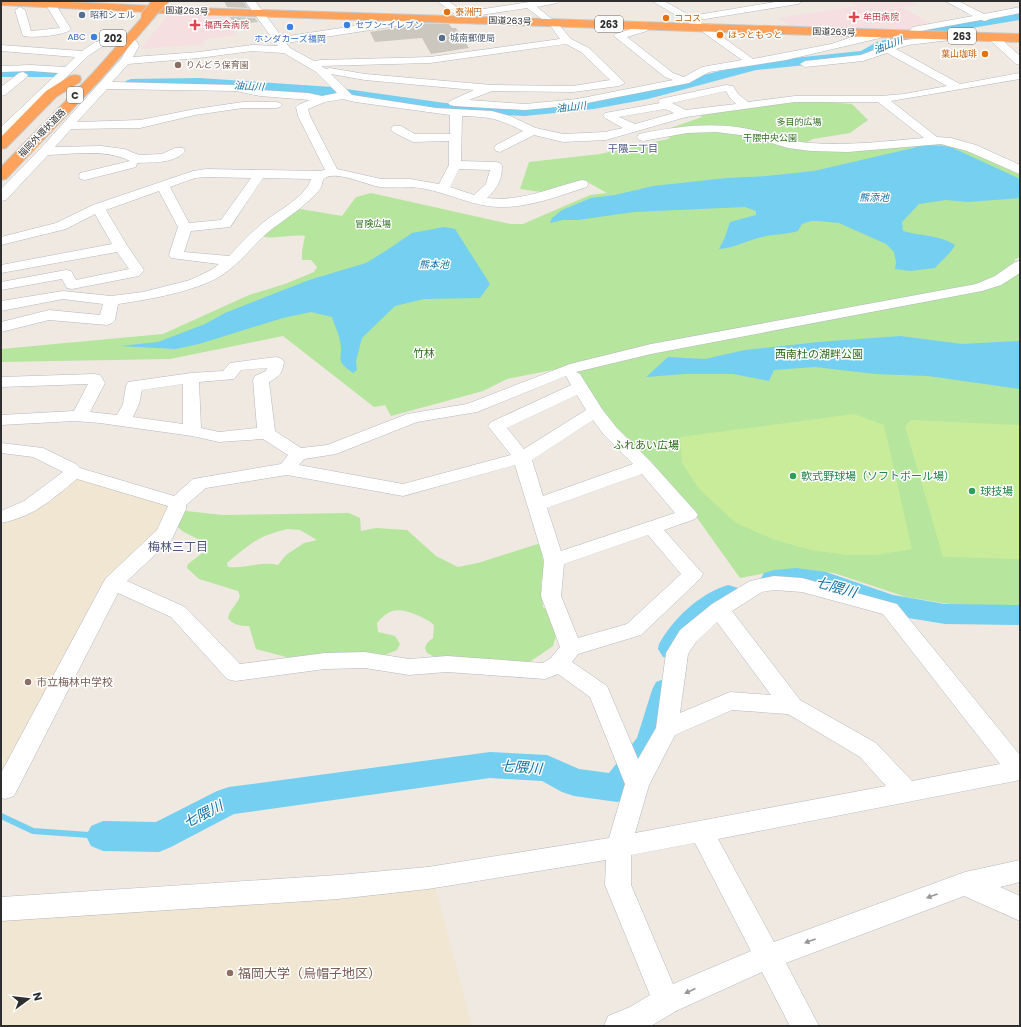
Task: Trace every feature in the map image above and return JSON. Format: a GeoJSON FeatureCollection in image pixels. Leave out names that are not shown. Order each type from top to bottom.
{"type":"FeatureCollection","features":[{"type":"Feature","properties":{"kind":"highway","name":"国道263号"},"geometry":{"type":"LineString","coordinates":[[1,2],[160,4],[260,13],[407,18],[462,17],[644,25],[699,24],[916,35],[1020,38]]}},
{"type":"Feature","properties":{"kind":"highway","name":"202"},"geometry":{"type":"LineString","coordinates":[[129,20],[144,4]]}},
{"type":"Feature","properties":{"kind":"highway","name":"C"},"geometry":{"type":"LineString","coordinates":[[1,157],[82,74],[144,4]]}},
{"type":"Feature","properties":{"kind":"highway","name":"C"},"geometry":{"type":"LineString","coordinates":[[1,175],[160,4]]}},
{"type":"Feature","properties":{"kind":"highway","name":"福岡外環状道路"},"geometry":{"type":"LineString","coordinates":[[1,175],[53,121],[99,81],[160,4]]}},
{"type":"Feature","properties":{"kind":"highway","name":"福岡外環状道路"},"geometry":{"type":"LineString","coordinates":[[1,154],[68,76],[110,42],[119,31]]}},
{"type":"Feature","properties":{"kind":"highway"},"geometry":{"type":"LineString","coordinates":[[1,188],[72,111],[85,94],[99,81]]}},
{"type":"Feature","properties":{"kind":"highway"},"geometry":{"type":"LineString","coordinates":[[1,145],[35,114]]}},
{"type":"Feature","properties":{"kind":"street"},"geometry":{"type":"LineString","coordinates":[[250,1],[260,13],[270,38],[286,50],[316,67],[342,91]]}},
{"type":"Feature","properties":{"kind":"street"},"geometry":{"type":"LineString","coordinates":[[442,1],[462,17],[526,3],[554,1]]}},
{"type":"Feature","properties":{"kind":"street"},"geometry":{"type":"LineString","coordinates":[[657,1],[699,24],[716,38],[752,62]]}},
{"type":"Feature","properties":{"kind":"street"},"geometry":{"type":"LineString","coordinates":[[699,24],[776,3],[798,1]]}},
{"type":"Feature","properties":{"kind":"street"},"geometry":{"type":"LineString","coordinates":[[950,1],[985,18]]}},
{"type":"Feature","properties":{"kind":"street"},"geometry":{"type":"LineString","coordinates":[[20,10],[27,34],[63,31],[66,29],[52,3]]}},
{"type":"Feature","properties":{"kind":"street"},"geometry":{"type":"LineString","coordinates":[[316,67],[365,77],[492,88],[573,89],[619,83],[585,50],[567,42],[552,22],[526,3]]}},
{"type":"Feature","properties":{"kind":"street"},"geometry":{"type":"LineString","coordinates":[[997,4],[1017,11]]}},
{"type":"Feature","properties":{"kind":"street"},"geometry":{"type":"LineString","coordinates":[[916,35],[915,30],[917,29],[985,18],[1017,11]]}},
{"type":"Feature","properties":{"kind":"street"},"geometry":{"type":"LineString","coordinates":[[153,59],[152,50],[403,22],[407,18]]}},
{"type":"Feature","properties":{"kind":"street"},"geometry":{"type":"LineString","coordinates":[[644,25],[643,29],[619,36],[669,76],[685,81]]}},
{"type":"Feature","properties":{"kind":"street"},"geometry":{"type":"LineString","coordinates":[[768,64],[853,40],[873,37],[876,36],[877,33]]}},
{"type":"Feature","properties":{"kind":"street"},"geometry":{"type":"LineString","coordinates":[[99,81],[150,82],[178,79],[320,91],[350,91],[455,107],[494,110],[577,102],[632,92],[685,81],[706,69],[752,62],[768,64],[863,58],[891,47],[907,43],[946,38],[946,36]]}},
{"type":"Feature","properties":{"kind":"street"},"geometry":{"type":"LineString","coordinates":[[993,37],[1020,62]]}},
{"type":"Feature","properties":{"kind":"street"},"geometry":{"type":"LineString","coordinates":[[3,130],[68,76],[84,54],[102,42],[110,42]]}},
{"type":"Feature","properties":{"kind":"street"},"geometry":{"type":"LineString","coordinates":[[1,197],[67,126],[99,81],[125,61],[134,46],[133,43],[129,42]]}},
{"type":"Feature","properties":{"kind":"street"},"geometry":{"type":"LineString","coordinates":[[316,67],[321,63],[430,60],[567,42]]}},
{"type":"Feature","properties":{"kind":"street"},"geometry":{"type":"LineString","coordinates":[[1,48],[84,54]]}},
{"type":"Feature","properties":{"kind":"street"},"geometry":{"type":"LineString","coordinates":[[125,61],[252,48],[286,50]]}},
{"type":"Feature","properties":{"kind":"street"},"geometry":{"type":"LineString","coordinates":[[888,49],[958,88]]}},
{"type":"Feature","properties":{"kind":"street"},"geometry":{"type":"LineString","coordinates":[[1,69],[31,68],[68,76]]}},
{"type":"Feature","properties":{"kind":"street"},"geometry":{"type":"LineString","coordinates":[[2,91],[23,75]]}},
{"type":"Feature","properties":{"kind":"street"},"geometry":{"type":"LineString","coordinates":[[1,76],[68,76]]}},
{"type":"Feature","properties":{"kind":"street"},"geometry":{"type":"LineString","coordinates":[[563,138],[606,136],[685,114],[795,99],[881,99],[958,88],[1020,76]]}},
{"type":"Feature","properties":{"kind":"street"},"geometry":{"type":"LineString","coordinates":[[99,81],[141,87],[186,86],[236,88],[260,93],[308,96],[320,91]]}},
{"type":"Feature","properties":{"kind":"street"},"geometry":{"type":"LineString","coordinates":[[603,85],[632,92]]}},
{"type":"Feature","properties":{"kind":"street"},"geometry":{"type":"LineString","coordinates":[[186,86],[195,112]]}},
{"type":"Feature","properties":{"kind":"street"},"geometry":{"type":"LineString","coordinates":[[455,107],[480,91],[492,88]]}},
{"type":"Feature","properties":{"kind":"street"},"geometry":{"type":"LineString","coordinates":[[685,114],[668,105],[664,101],[729,88],[734,96],[746,106]]}},
{"type":"Feature","properties":{"kind":"street"},"geometry":{"type":"LineString","coordinates":[[302,108],[320,91]]}},
{"type":"Feature","properties":{"kind":"street"},"geometry":{"type":"LineString","coordinates":[[881,99],[934,140]]}},
{"type":"Feature","properties":{"kind":"street"},"geometry":{"type":"LineString","coordinates":[[67,126],[140,124],[195,112],[250,105],[278,105],[302,108]]}},
{"type":"Feature","properties":{"kind":"street"},"geometry":{"type":"LineString","coordinates":[[633,128],[609,115],[668,105]]}},
{"type":"Feature","properties":{"kind":"street"},"geometry":{"type":"LineString","coordinates":[[442,190],[455,165],[455,107]]}},
{"type":"Feature","properties":{"kind":"street"},"geometry":{"type":"LineString","coordinates":[[302,108],[326,173]]}},
{"type":"Feature","properties":{"kind":"street"},"geometry":{"type":"LineString","coordinates":[[494,110],[532,131],[563,138],[626,139],[687,129],[716,128],[749,133],[788,144],[810,148],[848,148],[934,140],[951,142],[967,147],[1020,170]]}},
{"type":"Feature","properties":{"kind":"street"},"geometry":{"type":"LineString","coordinates":[[124,153],[140,124]]}},
{"type":"Feature","properties":{"kind":"street"},"geometry":{"type":"LineString","coordinates":[[76,151],[86,125]]}},
{"type":"Feature","properties":{"kind":"street"},"geometry":{"type":"LineString","coordinates":[[397,129],[413,138],[456,137]]}},
{"type":"Feature","properties":{"kind":"street"},"geometry":{"type":"LineString","coordinates":[[500,148],[532,131]]}},
{"type":"Feature","properties":{"kind":"street"},"geometry":{"type":"LineString","coordinates":[[45,151],[101,150],[124,153],[135,161]]}},
{"type":"Feature","properties":{"kind":"street"},"geometry":{"type":"LineString","coordinates":[[85,176],[135,161],[164,158],[178,152]]}},
{"type":"Feature","properties":{"kind":"street"},"geometry":{"type":"LineString","coordinates":[[135,161],[131,173],[146,192]]}},
{"type":"Feature","properties":{"kind":"street"},"geometry":{"type":"LineString","coordinates":[[455,165],[496,166],[492,188],[477,199]]}},
{"type":"Feature","properties":{"kind":"street"},"geometry":{"type":"LineString","coordinates":[[1,241],[61,226],[98,208],[193,175],[206,173],[259,175],[326,173],[381,183],[414,183],[497,203],[520,201],[582,184]]}},
{"type":"Feature","properties":{"kind":"street"},"geometry":{"type":"LineString","coordinates":[[1,306],[63,295],[111,301],[143,296],[195,283],[216,273],[232,262],[262,230],[293,207],[315,187],[315,183],[326,173]]}},
{"type":"Feature","properties":{"kind":"street"},"geometry":{"type":"LineString","coordinates":[[185,227],[225,224],[259,175]]}},
{"type":"Feature","properties":{"kind":"street"},"geometry":{"type":"LineString","coordinates":[[163,186],[185,227],[176,255],[232,262]]}},
{"type":"Feature","properties":{"kind":"street"},"geometry":{"type":"LineString","coordinates":[[1,286],[66,274],[72,285],[134,273],[137,270],[121,247],[98,208]]}},
{"type":"Feature","properties":{"kind":"street"},"geometry":{"type":"LineString","coordinates":[[1,269],[121,247]]}},
{"type":"Feature","properties":{"kind":"street"},"geometry":{"type":"LineString","coordinates":[[1,420],[79,417],[100,418],[192,431],[219,437],[266,433],[298,454],[330,450],[413,418],[471,408],[570,369],[651,349],[995,284],[1019,267]]}},
{"type":"Feature","properties":{"kind":"street"},"geometry":{"type":"LineString","coordinates":[[1,327],[49,315],[107,320],[111,301]]}},
{"type":"Feature","properties":{"kind":"street"},"geometry":{"type":"LineString","coordinates":[[122,421],[131,404],[134,386],[192,378],[228,376],[236,366],[276,362],[274,373],[261,380],[266,433]]}},
{"type":"Feature","properties":{"kind":"street"},"geometry":{"type":"LineString","coordinates":[[554,560],[688,514],[645,466],[610,431],[595,411],[570,369]]}},
{"type":"Feature","properties":{"kind":"street"},"geometry":{"type":"LineString","coordinates":[[192,378],[192,431]]}},
{"type":"Feature","properties":{"kind":"street"},"geometry":{"type":"LineString","coordinates":[[1,382],[94,379],[97,383],[79,417]]}},
{"type":"Feature","properties":{"kind":"street"},"geometry":{"type":"LineString","coordinates":[[580,387],[497,426],[522,458],[554,560],[551,596],[565,656],[599,692],[637,784]]}},
{"type":"Feature","properties":{"kind":"street"},"geometry":{"type":"LineString","coordinates":[[1,788],[5,789],[113,583],[165,534],[177,509],[177,503],[200,483],[287,469],[403,490],[522,458],[595,411]]}},
{"type":"Feature","properties":{"kind":"street"},"geometry":{"type":"LineString","coordinates":[[1,448],[37,452],[70,468],[74,472],[177,503]]}},
{"type":"Feature","properties":{"kind":"street"},"geometry":{"type":"LineString","coordinates":[[287,469],[298,454]]}},
{"type":"Feature","properties":{"kind":"street"},"geometry":{"type":"LineString","coordinates":[[537,505],[645,466]]}},
{"type":"Feature","properties":{"kind":"street"},"geometry":{"type":"LineString","coordinates":[[1,517],[15,515],[30,507],[74,472]]}},
{"type":"Feature","properties":{"kind":"street"},"geometry":{"type":"LineString","coordinates":[[113,583],[178,612],[236,673],[331,661],[366,660],[409,667],[447,664],[545,671],[565,656],[634,630],[693,574],[651,527]]}},
{"type":"Feature","properties":{"kind":"street"},"geometry":{"type":"LineString","coordinates":[[1,909],[353,885],[428,878],[619,847],[1019,770],[890,609],[802,586],[774,583],[757,586],[719,609],[688,636],[676,654],[667,729],[637,784],[619,847],[618,885],[666,1001]]}},
{"type":"Feature","properties":{"kind":"street"},"geometry":{"type":"LineString","coordinates":[[719,609],[792,706],[868,750],[907,792]]}},
{"type":"Feature","properties":{"kind":"street"},"geometry":{"type":"LineString","coordinates":[[667,729],[730,701],[745,701],[792,706]]}},
{"type":"Feature","properties":{"kind":"street"},"geometry":{"type":"LineString","coordinates":[[701,831],[805,1026]]}},
{"type":"Feature","properties":{"kind":"street"},"geometry":{"type":"LineString","coordinates":[[618,1026],[640,1017],[666,1001],[767,957],[966,884],[1020,871]]}},
{"type":"Feature","properties":{"kind":"street"},"geometry":{"type":"LineString","coordinates":[[966,884],[1020,909]]}},
{"type":"Feature","properties":{"kind":"shaded area","name":"牟田病院"},"geometry":{"type":"Polygon","coordinates":[[[862,1],[910,1],[917,5],[901,7],[933,25],[911,31],[792,27],[779,18],[856,6],[849,3],[862,1]]]}},
{"type":"Feature","properties":{"kind":"shaded area","name":"福西会病院"},"geometry":{"type":"Polygon","coordinates":[[[174,14],[226,16],[236,35],[206,39],[203,41],[205,44],[141,49],[167,16],[174,14]]]}},
{"type":"Feature","properties":{"kind":"shaded area","name":"市立梅林中学校"},"geometry":{"type":"Polygon","coordinates":[[[79,477],[170,503],[163,531],[105,584],[1,779],[1,521],[17,519],[70,478],[79,477]]]}},
{"type":"Feature","properties":{"kind":"shaded area","name":"福岡大学（烏帽子地区）"},"geometry":{"type":"Polygon","coordinates":[[[435,886],[472,1026],[1,1026],[1,920],[435,886]]]}},
{"type":"Feature","properties":{"kind":"green space","name":"西南杜の湖畔公園"},"geometry":{"type":"Polygon","coordinates":[[[814,101],[852,104],[868,120],[850,133],[813,139],[805,143],[817,150],[941,143],[967,150],[1020,175],[1020,257],[1014,260],[1020,265],[1020,611],[974,608],[906,597],[834,573],[789,569],[740,578],[695,515],[652,470],[601,410],[573,366],[507,379],[483,391],[391,416],[385,405],[374,407],[283,336],[170,359],[1,362],[1,349],[163,334],[249,295],[285,284],[314,272],[317,267],[311,260],[302,260],[305,236],[260,236],[295,208],[342,216],[356,197],[371,193],[510,224],[523,224],[590,195],[607,193],[589,183],[591,182],[548,193],[520,189],[529,162],[600,154],[668,139],[671,136],[668,129],[702,117],[699,113],[814,101]]]}},
{"type":"Feature","properties":{"kind":"green space","name":"軟式野球場（ソフトボール場）"},"geometry":{"type":"Polygon","coordinates":[[[854,414],[884,425],[912,549],[876,555],[847,555],[811,550],[775,540],[736,523],[699,489],[682,463],[680,437],[854,414]]]}},
{"type":"Feature","properties":{"kind":"green space","name":"球技場"},"geometry":{"type":"Polygon","coordinates":[[[911,420],[1020,425],[1020,559],[943,557],[905,426],[911,420]]]}},
{"type":"Feature","properties":{"kind":"green space"},"geometry":{"type":"Polygon","coordinates":[[[186,511],[223,515],[349,513],[360,518],[361,531],[376,528],[407,530],[436,556],[458,567],[478,563],[541,543],[544,571],[541,582],[543,607],[560,622],[553,646],[531,661],[511,665],[435,657],[427,653],[425,648],[427,643],[433,638],[434,625],[428,620],[417,615],[405,611],[395,610],[386,614],[377,623],[378,632],[395,636],[400,644],[397,650],[378,658],[331,656],[286,657],[256,649],[249,626],[237,625],[228,618],[240,596],[238,591],[199,579],[187,568],[188,564],[205,551],[206,545],[199,539],[179,528],[176,524],[179,514],[186,511]],[[288,529],[262,537],[249,545],[227,563],[228,567],[265,564],[278,565],[286,555],[304,543],[317,540],[300,530],[288,529]]]}},
{"type":"Feature","properties":{"kind":"water","name":"熊添池"},"geometry":{"type":"Polygon","coordinates":[[[926,145],[953,148],[1020,179],[1020,198],[968,202],[946,200],[919,204],[902,222],[903,231],[937,237],[955,245],[935,268],[910,271],[895,269],[896,262],[894,252],[886,244],[839,223],[819,221],[811,221],[802,224],[798,231],[763,237],[719,249],[730,222],[756,215],[756,211],[745,207],[634,212],[578,220],[563,220],[550,223],[552,218],[562,210],[591,198],[615,195],[653,186],[814,171],[926,145]]]}},
{"type":"Feature","properties":{"kind":"water","name":"熊本池"},"geometry":{"type":"Polygon","coordinates":[[[444,227],[455,229],[490,284],[480,298],[424,299],[395,306],[362,338],[356,361],[357,370],[353,373],[341,362],[341,347],[332,317],[311,312],[283,318],[199,344],[176,349],[120,346],[158,342],[205,324],[225,313],[309,280],[366,263],[412,233],[444,227]]]}},
{"type":"Feature","properties":{"kind":"water"},"geometry":{"type":"Polygon","coordinates":[[[900,336],[962,344],[1020,341],[1020,389],[928,376],[875,374],[815,367],[774,370],[769,381],[733,374],[685,374],[646,377],[668,357],[705,359],[745,350],[818,342],[900,336]]]}},
{"type":"Feature","properties":{"kind":"building"},"geometry":{"type":"Polygon","coordinates":[[[224,1],[243,1],[248,8],[227,7],[224,1]]]}},
{"type":"Feature","properties":{"kind":"building"},"geometry":{"type":"Polygon","coordinates":[[[230,17],[255,18],[258,22],[234,24],[230,17]]]}},
{"type":"Feature","properties":{"kind":"building","name":"城南郵便局"},"geometry":{"type":"Polygon","coordinates":[[[414,23],[449,24],[452,28],[456,28],[469,48],[431,54],[422,38],[375,42],[370,32],[415,25],[414,23]]]}},
{"type":"Feature","properties":{"kind":"waterway","name":"油山川"},"geometry":{"type":"LineString","coordinates":[[131,84],[199,83],[332,92],[445,108],[525,111],[594,104],[648,94],[756,66],[864,55],[882,45],[942,29],[1020,16]]}},
{"type":"Feature","properties":{"kind":"waterway","name":"油山川"},"geometry":{"type":"LineString","coordinates":[[1,73],[55,73]]}},
{"type":"Feature","properties":{"kind":"waterway","name":"七隈川"},"geometry":{"type":"LineString","coordinates":[[774,580],[796,578],[826,582],[890,605],[945,614],[1020,615]]}},
{"type":"Feature","properties":{"kind":"waterway","name":"七隈川"},"geometry":{"type":"LineString","coordinates":[[673,649],[674,644],[693,619],[728,595]]}},
{"type":"Feature","properties":{"kind":"waterway","name":"七隈川"},"geometry":{"type":"LineString","coordinates":[[103,836],[159,837],[229,801],[490,765],[547,768],[574,782],[617,788],[651,743],[667,690]]}},
{"type":"Feature","properties":{"kind":"waterway","name":"七隈川"},"geometry":{"type":"LineString","coordinates":[[1,816],[33,831],[103,836]]}},
{"type":"Feature","properties":{"kind":"place","name":"泰洲円"},"geometry":{"type":"Point","coordinates":[447,12]}},
{"type":"Feature","properties":{"kind":"place","name":"昭和シェル"},"geometry":{"type":"Point","coordinates":[82,15]}},
{"type":"Feature","properties":{"kind":"place","name":"牟田病院"},"geometry":{"type":"Point","coordinates":[854,17]}},
{"type":"Feature","properties":{"kind":"place","name":"ココス"},"geometry":{"type":"Point","coordinates":[666,18]}},
{"type":"Feature","properties":{"kind":"place","name":"福西会病院"},"geometry":{"type":"Point","coordinates":[195,25]}},
{"type":"Feature","properties":{"kind":"place","name":"セブン-イレブン"},"geometry":{"type":"Point","coordinates":[347,25]}},
{"type":"Feature","properties":{"kind":"place","name":"ホンダカーズ福岡"},"geometry":{"type":"Point","coordinates":[290,27]}},
{"type":"Feature","properties":{"kind":"place","name":"ほっともっと"},"geometry":{"type":"Point","coordinates":[720,35]}},
{"type":"Feature","properties":{"kind":"place","name":"ABC"},"geometry":{"type":"Point","coordinates":[94,37]}},
{"type":"Feature","properties":{"kind":"place","name":"城南郵便局"},"geometry":{"type":"Point","coordinates":[442,38]}},
{"type":"Feature","properties":{"kind":"place","name":"葉山珈琲"},"geometry":{"type":"Point","coordinates":[985,54]}},
{"type":"Feature","properties":{"kind":"place","name":"りんどう保育園"},"geometry":{"type":"Point","coordinates":[178,65]}},
{"type":"Feature","properties":{"kind":"place","name":"軟式野球場（ソフトボール場）"},"geometry":{"type":"Point","coordinates":[793,476]}},
{"type":"Feature","properties":{"kind":"place","name":"球技場"},"geometry":{"type":"Point","coordinates":[972,491]}},
{"type":"Feature","properties":{"kind":"place","name":"市立梅林中学校"},"geometry":{"type":"Point","coordinates":[28,682]}},
{"type":"Feature","properties":{"kind":"place","name":"福岡大学（烏帽子地区）"},"geometry":{"type":"Point","coordinates":[230,973]}},
{"type":"Feature","properties":{"kind":"district","name":"干隈二丁目"},"geometry":{"type":"Point","coordinates":[633,148]}},
{"type":"Feature","properties":{"kind":"district","name":"梅林三丁目"},"geometry":{"type":"Point","coordinates":[178,546]}},
{"type":"Feature","properties":{"kind":"park label","name":"多目的広場"},"geometry":{"type":"Point","coordinates":[799,122]}},
{"type":"Feature","properties":{"kind":"park label","name":"干隈中央公園"},"geometry":{"type":"Point","coordinates":[770,138]}},
{"type":"Feature","properties":{"kind":"park label","name":"冒険広場"},"geometry":{"type":"Point","coordinates":[373,224]}},
{"type":"Feature","properties":{"kind":"park label","name":"竹林"},"geometry":{"type":"Point","coordinates":[424,353]}},
{"type":"Feature","properties":{"kind":"park label","name":"ふれあい広場"},"geometry":{"type":"Point","coordinates":[646,445]}}]}
